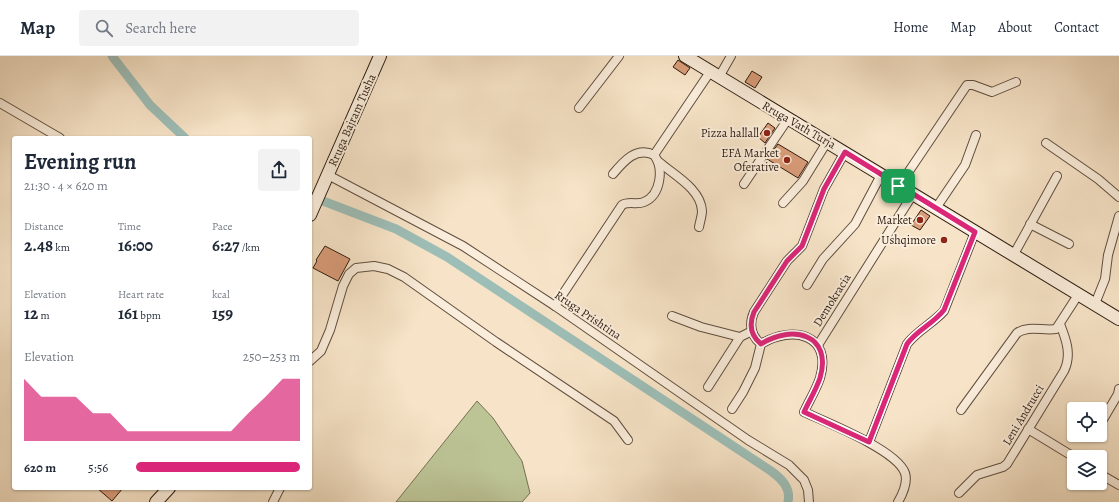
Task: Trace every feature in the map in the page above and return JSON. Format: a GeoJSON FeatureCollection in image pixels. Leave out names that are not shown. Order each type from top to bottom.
{"type":"FeatureCollection","features":[{"type":"Feature","properties":{"kind":"street","name":"Rruga Bajram Tusha"},"geometry":{"type":"LineString","coordinates":[[312,210],[380,56]]}},
{"type":"Feature","properties":{"kind":"street"},"geometry":{"type":"LineString","coordinates":[[579,108],[619,56]]}},
{"type":"Feature","properties":{"kind":"street","name":"Rruga Vath Turja"},"geometry":{"type":"LineString","coordinates":[[685,56],[1119,319]]}},
{"type":"Feature","properties":{"kind":"street"},"geometry":{"type":"LineString","coordinates":[[555,306],[622,205],[625,203],[644,202],[653,194],[660,176],[656,159],[715,74],[731,56]]}},
{"type":"Feature","properties":{"kind":"street"},"geometry":{"type":"LineString","coordinates":[[898,186],[967,85],[973,84],[992,92],[1016,82]]}},
{"type":"Feature","properties":{"kind":"street"},"geometry":{"type":"LineString","coordinates":[[0,103],[57,136]]}},
{"type":"Feature","properties":{"kind":"street"},"geometry":{"type":"LineString","coordinates":[[744,184],[788,119]]}},
{"type":"Feature","properties":{"kind":"street"},"geometry":{"type":"LineString","coordinates":[[936,208],[965,165],[976,135]]}},
{"type":"Feature","properties":{"kind":"street"},"geometry":{"type":"LineString","coordinates":[[783,203],[803,181],[827,142]]}},
{"type":"Feature","properties":{"kind":"street"},"geometry":{"type":"LineString","coordinates":[[1046,143],[1098,179],[1119,197]]}},
{"type":"Feature","properties":{"kind":"street"},"geometry":{"type":"LineString","coordinates":[[732,408],[746,388],[755,368],[761,344],[754,338],[752,331],[752,318],[754,312],[787,261],[802,246],[824,189],[845,152]]}},
{"type":"Feature","properties":{"kind":"street"},"geometry":{"type":"LineString","coordinates":[[613,174],[630,156],[647,153],[694,191],[700,199],[702,211],[700,226]]}},
{"type":"Feature","properties":{"kind":"street"},"geometry":{"type":"LineString","coordinates":[[807,285],[823,259],[855,224],[881,174]]}},
{"type":"Feature","properties":{"kind":"street"},"geometry":{"type":"LineString","coordinates":[[1013,256],[1057,176]]}},
{"type":"Feature","properties":{"kind":"street","name":"Rruga Prishtina"},"geometry":{"type":"LineString","coordinates":[[326,179],[463,246],[555,306],[748,440],[789,464],[804,480],[808,490],[809,502]]}},
{"type":"Feature","properties":{"kind":"street","name":"Demokracia"},"geometry":{"type":"LineString","coordinates":[[761,344],[775,337],[796,334],[808,336],[818,345],[913,194]]}},
{"type":"Feature","properties":{"kind":"street"},"geometry":{"type":"LineString","coordinates":[[1095,304],[1105,279],[1108,255],[1119,216]]}},
{"type":"Feature","properties":{"kind":"street"},"geometry":{"type":"LineString","coordinates":[[1030,224],[1069,244]]}},
{"type":"Feature","properties":{"kind":"street"},"geometry":{"type":"LineString","coordinates":[[869,442],[907,344],[915,334],[936,320],[944,310],[975,232]]}},
{"type":"Feature","properties":{"kind":"street"},"geometry":{"type":"LineString","coordinates":[[312,359],[321,351],[330,330],[343,286],[349,274],[356,268],[365,266],[381,267],[404,277],[496,342],[614,421],[628,440]]}},
{"type":"Feature","properties":{"kind":"street"},"geometry":{"type":"LineString","coordinates":[[961,410],[1017,333],[1029,329],[1056,329],[1078,295]]}},
{"type":"Feature","properties":{"kind":"street"},"geometry":{"type":"LineString","coordinates":[[672,316],[701,327],[740,337]]}},
{"type":"Feature","properties":{"kind":"street","name":"Leni Andrucci"},"geometry":{"type":"LineString","coordinates":[[959,493],[977,475],[1003,467],[1007,464],[1066,366],[1068,348],[1060,324]]}},
{"type":"Feature","properties":{"kind":"street"},"geometry":{"type":"LineString","coordinates":[[708,387],[740,337],[752,331]]}},
{"type":"Feature","properties":{"kind":"street"},"geometry":{"type":"LineString","coordinates":[[818,345],[822,360],[820,378],[804,412],[869,442],[901,465],[906,474],[905,485],[898,502]]}},
{"type":"Feature","properties":{"kind":"street"},"geometry":{"type":"LineString","coordinates":[[1107,413],[1118,394],[1119,389]]}},
{"type":"Feature","properties":{"kind":"street"},"geometry":{"type":"LineString","coordinates":[[1028,429],[1067,453]]}},
{"type":"Feature","properties":{"kind":"street"},"geometry":{"type":"LineString","coordinates":[[1107,478],[1119,485]]}},
{"type":"Feature","properties":{"kind":"street"},"geometry":{"type":"LineString","coordinates":[[156,502],[167,490]]}},
{"type":"Feature","properties":{"kind":"street"},"geometry":{"type":"LineString","coordinates":[[273,502],[279,490]]}},
{"type":"Feature","properties":{"kind":"green space"},"geometry":{"type":"Polygon","coordinates":[[[477,401],[493,418],[522,461],[530,493],[522,502],[396,502],[477,401]]]}},
{"type":"Feature","properties":{"kind":"building"},"geometry":{"type":"Polygon","coordinates":[[[678,60],[690,68],[685,75],[673,67],[678,60]]]}},
{"type":"Feature","properties":{"kind":"building"},"geometry":{"type":"Polygon","coordinates":[[[752,71],[762,77],[755,88],[745,82],[752,71]]]}},
{"type":"Feature","properties":{"kind":"building","name":"Pizza hallall"},"geometry":{"type":"Polygon","coordinates":[[[768,123],[775,128],[765,143],[758,137],[768,123]]]}},
{"type":"Feature","properties":{"kind":"building","name":"EFA Market Oferative"},"geometry":{"type":"Polygon","coordinates":[[[778,144],[808,162],[798,178],[767,159],[778,144]]]}},
{"type":"Feature","properties":{"kind":"building","name":"Market"},"geometry":{"type":"Polygon","coordinates":[[[921,210],[930,216],[920,230],[911,225],[921,210]]]}},
{"type":"Feature","properties":{"kind":"building"},"geometry":{"type":"Polygon","coordinates":[[[325,246],[350,259],[338,281],[313,268],[325,246]]]}},
{"type":"Feature","properties":{"kind":"building"},"geometry":{"type":"Polygon","coordinates":[[[99,490],[121,490],[112,501],[99,490]]]}},
{"type":"Feature","properties":{"kind":"waterway"},"geometry":{"type":"LineString","coordinates":[[112,56],[150,105],[183,136]]}},
{"type":"Feature","properties":{"kind":"waterway"},"geometry":{"type":"LineString","coordinates":[[312,197],[396,229],[447,257],[771,471],[785,484],[789,497],[788,502]]}},
{"type":"Feature","properties":{"kind":"place","name":"Pizza hallall"},"geometry":{"type":"Point","coordinates":[767,133]}},
{"type":"Feature","properties":{"kind":"place","name":"EFA Market Oferative"},"geometry":{"type":"Point","coordinates":[787,160]}},
{"type":"Feature","properties":{"kind":"place","name":"Market"},"geometry":{"type":"Point","coordinates":[920,220]}},
{"type":"Feature","properties":{"kind":"place","name":"Ushqimore"},"geometry":{"type":"Point","coordinates":[944,240]}},
{"type":"Feature","properties":{"kind":"route"},"geometry":{"type":"LineString","coordinates":[[845,152],[898,186],[975,232],[944,310],[936,320],[915,334],[907,344],[869,442],[804,412],[820,378],[822,360],[818,345],[808,336],[796,334],[775,337],[761,344],[754,338],[752,331],[752,318],[758,304],[769,286],[787,261],[802,246],[807,237],[811,221],[824,189],[845,152]]}}]}
